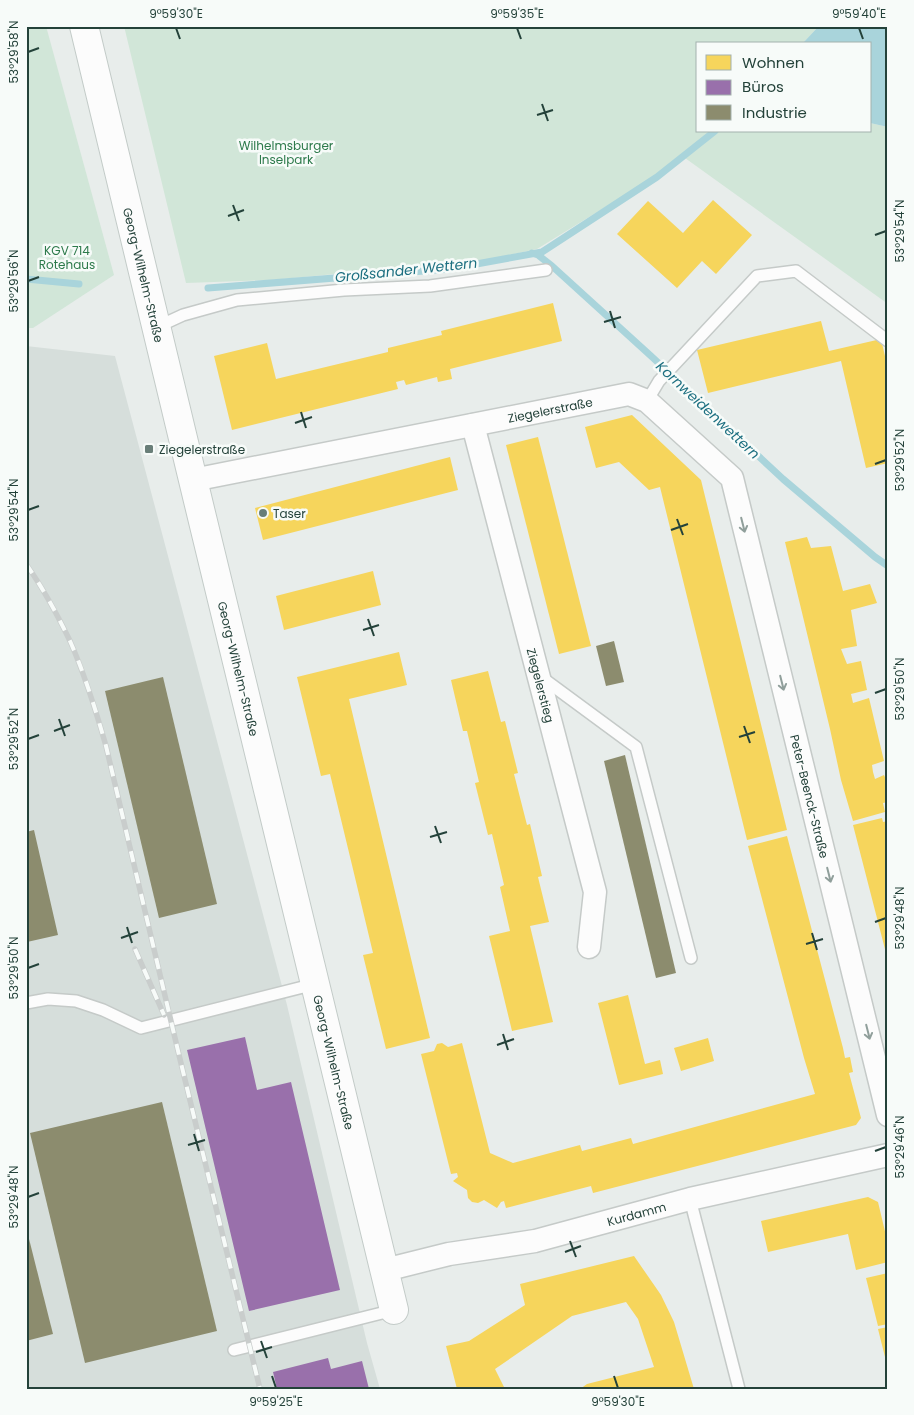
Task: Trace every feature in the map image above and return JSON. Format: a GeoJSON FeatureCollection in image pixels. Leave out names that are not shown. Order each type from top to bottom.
{"type":"FeatureCollection","features":[{"type":"Feature","properties":{"kind":"main road","name":"Georg-Wilhelm-Straße"},"geometry":{"type":"LineString","coordinates":[[84,26],[192,480],[394,1310]]}},
{"type":"Feature","properties":{"kind":"street","name":"Ziegelerstraße"},"geometry":{"type":"LineString","coordinates":[[192,480],[629,394],[647,401],[732,478]]}},
{"type":"Feature","properties":{"kind":"street","name":"Ziegelerstieg"},"geometry":{"type":"LineString","coordinates":[[473,425],[594,892],[589,947]]}},
{"type":"Feature","properties":{"kind":"street","name":"Peter-Beenck-Straße"},"geometry":{"type":"LineString","coordinates":[[732,478],[888,1115]]}},
{"type":"Feature","properties":{"kind":"street","name":"Kurdamm"},"geometry":{"type":"LineString","coordinates":[[385,1270],[449,1254],[534,1241],[690,1199],[888,1155]]}},
{"type":"Feature","properties":{"kind":"lane"},"geometry":{"type":"LineString","coordinates":[[156,328],[184,315],[237,300],[344,290],[430,286],[546,270]]}},
{"type":"Feature","properties":{"kind":"lane"},"geometry":{"type":"LineString","coordinates":[[647,401],[659,381],[757,276],[796,271],[888,341]]}},
{"type":"Feature","properties":{"kind":"lane"},"geometry":{"type":"LineString","coordinates":[[538,674],[636,746],[691,958]]}},
{"type":"Feature","properties":{"kind":"lane"},"geometry":{"type":"LineString","coordinates":[[26,1004],[48,999],[76,1001],[103,1010],[141,1028],[315,984]]}},
{"type":"Feature","properties":{"kind":"lane"},"geometry":{"type":"LineString","coordinates":[[690,1199],[738,1389]]}},
{"type":"Feature","properties":{"kind":"lane"},"geometry":{"type":"LineString","coordinates":[[234,1350],[394,1310]]}},
{"type":"Feature","properties":{"kind":"shaded area"},"geometry":{"type":"Polygon","coordinates":[[[26,346],[115,356],[287,1005],[367,1343],[380,1389],[26,1389],[26,346]]]}},
{"type":"Feature","properties":{"kind":"green space","name":"KGV 714 Rotehaus"},"geometry":{"type":"Polygon","coordinates":[[[26,26],[46,26],[114,275],[33,328],[26,328],[26,26]]]}},
{"type":"Feature","properties":{"kind":"green space","name":"Wilhelmsburger Inselpark"},"geometry":{"type":"Polygon","coordinates":[[[124,26],[819,26],[804,42],[696,42],[696,132],[872,132],[872,123],[888,127],[888,304],[685,158],[537,249],[485,260],[271,280],[186,283],[124,26]]]}},
{"type":"Feature","properties":{"kind":"water"},"geometry":{"type":"Polygon","coordinates":[[[819,26],[888,26],[888,127],[872,123],[872,42],[804,42],[819,26]]]}},
{"type":"Feature","properties":{"kind":"building: Wohnen"},"geometry":{"type":"Polygon","coordinates":[[[713,200],[752,235],[716,274],[702,261],[677,288],[617,234],[648,201],[683,233],[713,200]]]}},
{"type":"Feature","properties":{"kind":"building: Wohnen"},"geometry":{"type":"Polygon","coordinates":[[[553,303],[562,341],[450,369],[452,379],[438,382],[437,377],[406,385],[404,380],[396,382],[398,389],[232,430],[214,356],[267,343],[276,379],[388,352],[388,348],[442,335],[441,331],[553,303]]]}},
{"type":"Feature","properties":{"kind":"building: Wohnen"},"geometry":{"type":"Polygon","coordinates":[[[821,321],[829,351],[881,339],[888,369],[888,463],[866,468],[841,361],[708,393],[697,350],[821,321]]]}},
{"type":"Feature","properties":{"kind":"building: Wohnen"},"geometry":{"type":"Polygon","coordinates":[[[632,415],[701,480],[787,830],[747,840],[660,487],[649,490],[619,462],[596,468],[585,427],[632,415]]]}},
{"type":"Feature","properties":{"kind":"building: Wohnen"},"geometry":{"type":"Polygon","coordinates":[[[538,437],[591,646],[559,654],[506,445],[538,437]]]}},
{"type":"Feature","properties":{"kind":"building: Wohnen"},"geometry":{"type":"Polygon","coordinates":[[[450,457],[458,490],[263,540],[255,508],[450,457]]]}},
{"type":"Feature","properties":{"kind":"building: Wohnen"},"geometry":{"type":"Polygon","coordinates":[[[807,537],[811,548],[831,546],[843,591],[870,584],[877,603],[851,610],[857,646],[841,649],[847,664],[861,661],[867,690],[851,694],[853,703],[869,698],[884,761],[872,765],[873,772],[875,779],[884,775],[888,784],[888,802],[883,803],[885,812],[853,821],[841,780],[785,542],[807,537]]]}},
{"type":"Feature","properties":{"kind":"building: Wohnen"},"geometry":{"type":"Polygon","coordinates":[[[373,571],[381,605],[284,630],[276,596],[373,571]]]}},
{"type":"Feature","properties":{"kind":"building: Wohnen"},"geometry":{"type":"Polygon","coordinates":[[[399,652],[407,685],[349,699],[430,1038],[386,1049],[363,955],[373,953],[352,865],[330,774],[321,776],[297,677],[399,652]]]}},
{"type":"Feature","properties":{"kind":"building: Wohnen"},"geometry":{"type":"Polygon","coordinates":[[[488,671],[501,722],[505,721],[518,773],[514,774],[527,825],[530,824],[542,876],[538,877],[549,922],[530,926],[553,1022],[512,1031],[489,936],[510,931],[500,887],[504,885],[492,834],[488,835],[475,783],[479,782],[467,731],[463,731],[451,680],[488,671]]]}},
{"type":"Feature","properties":{"kind":"building: Wohnen"},"geometry":{"type":"Polygon","coordinates":[[[882,818],[883,822],[888,821],[887,957],[853,825],[882,818]]]}},
{"type":"Feature","properties":{"kind":"building: Wohnen"},"geometry":{"type":"Polygon","coordinates":[[[787,836],[845,1058],[850,1057],[853,1072],[849,1073],[861,1118],[856,1125],[593,1193],[591,1186],[506,1208],[504,1201],[497,1208],[484,1200],[478,1203],[472,1202],[468,1198],[467,1190],[453,1181],[458,1177],[457,1173],[451,1174],[421,1054],[434,1051],[437,1044],[442,1043],[448,1047],[462,1043],[490,1153],[513,1163],[580,1145],[582,1151],[631,1138],[633,1144],[815,1094],[748,846],[787,836]]]}},
{"type":"Feature","properties":{"kind":"building: Wohnen"},"geometry":{"type":"Polygon","coordinates":[[[628,995],[645,1064],[660,1060],[663,1074],[619,1085],[598,1003],[628,995]]]}},
{"type":"Feature","properties":{"kind":"building: Wohnen"},"geometry":{"type":"Polygon","coordinates":[[[708,1038],[714,1061],[681,1071],[674,1048],[708,1038]]]}},
{"type":"Feature","properties":{"kind":"building: Wohnen"},"geometry":{"type":"Polygon","coordinates":[[[868,1197],[878,1202],[888,1244],[888,1262],[856,1270],[848,1234],[768,1252],[761,1221],[868,1197]]]}},
{"type":"Feature","properties":{"kind":"building: Wohnen"},"geometry":{"type":"Polygon","coordinates":[[[634,1256],[661,1295],[674,1322],[694,1389],[580,1389],[587,1384],[654,1367],[638,1319],[626,1302],[572,1316],[495,1369],[505,1389],[457,1389],[446,1346],[469,1341],[525,1305],[520,1284],[634,1256]]]}},
{"type":"Feature","properties":{"kind":"building: Wohnen"},"geometry":{"type":"Polygon","coordinates":[[[888,1273],[888,1324],[878,1326],[866,1278],[888,1273]]]}},
{"type":"Feature","properties":{"kind":"building: Wohnen"},"geometry":{"type":"Polygon","coordinates":[[[888,1327],[888,1365],[887,1365],[878,1329],[888,1327]]]}},
{"type":"Feature","properties":{"kind":"building: Büros"},"geometry":{"type":"Polygon","coordinates":[[[245,1037],[257,1090],[291,1082],[340,1290],[249,1311],[187,1050],[245,1037]]]}},
{"type":"Feature","properties":{"kind":"building: Büros"},"geometry":{"type":"Polygon","coordinates":[[[328,1358],[331,1369],[362,1361],[369,1389],[277,1389],[273,1372],[328,1358]]]}},
{"type":"Feature","properties":{"kind":"building: Industrie"},"geometry":{"type":"Polygon","coordinates":[[[614,641],[624,682],[606,686],[596,646],[614,641]]]}},
{"type":"Feature","properties":{"kind":"building: Industrie"},"geometry":{"type":"Polygon","coordinates":[[[163,677],[217,904],[159,918],[105,691],[163,677]]]}},
{"type":"Feature","properties":{"kind":"building: Industrie"},"geometry":{"type":"Polygon","coordinates":[[[625,755],[676,973],[656,978],[604,761],[625,755]]]}},
{"type":"Feature","properties":{"kind":"building: Industrie"},"geometry":{"type":"Polygon","coordinates":[[[34,830],[58,935],[27,942],[29,948],[26,949],[26,832],[34,830]]]}},
{"type":"Feature","properties":{"kind":"building: Industrie"},"geometry":{"type":"Polygon","coordinates":[[[162,1102],[217,1331],[85,1363],[30,1133],[162,1102]]]}},
{"type":"Feature","properties":{"kind":"building: Industrie"},"geometry":{"type":"Polygon","coordinates":[[[26,1227],[53,1334],[26,1341],[26,1227]]]}},
{"type":"Feature","properties":{"kind":"waterway","name":"Großsander Wettern"},"geometry":{"type":"LineString","coordinates":[[208,288],[449,269],[542,252],[657,177],[714,132]]}},
{"type":"Feature","properties":{"kind":"waterway","name":"Kornweidenwettern"},"geometry":{"type":"LineString","coordinates":[[532,253],[538,255],[552,266],[783,479],[888,566]]}},
{"type":"Feature","properties":{"kind":"waterway","name":"Großsander Wettern"},"geometry":{"type":"LineString","coordinates":[[26,279],[79,284]]}},
{"type":"Feature","properties":{"kind":"railway"},"geometry":{"type":"LineString","coordinates":[[26,564],[50,601],[70,641],[90,693],[106,746],[260,1389]]}},
{"type":"Feature","properties":{"kind":"railway"},"geometry":{"type":"LineString","coordinates":[[135,949],[164,1015]]}},
{"type":"Feature","properties":{"kind":"place","name":"Ziegelerstraße"},"geometry":{"type":"Point","coordinates":[149,449]}},
{"type":"Feature","properties":{"kind":"place","name":"Taser"},"geometry":{"type":"Point","coordinates":[263,513]}}]}
